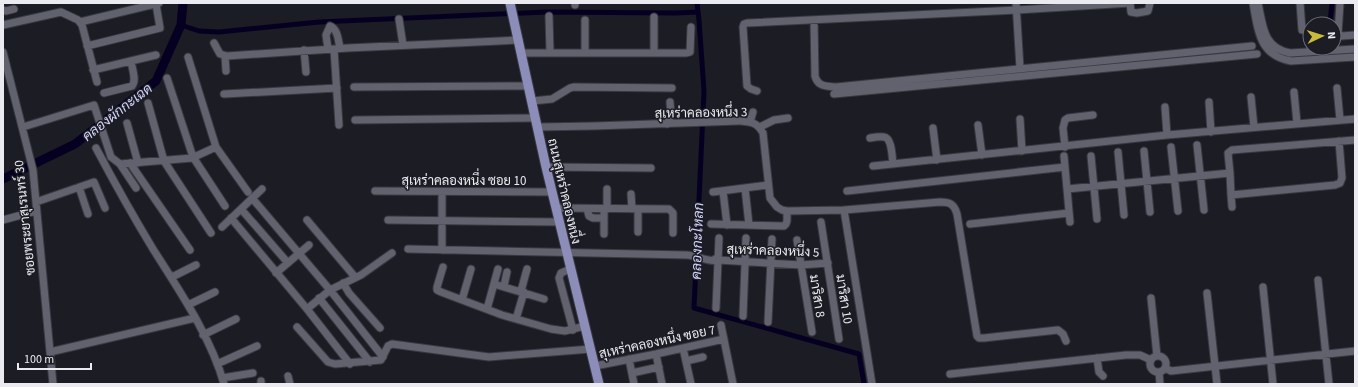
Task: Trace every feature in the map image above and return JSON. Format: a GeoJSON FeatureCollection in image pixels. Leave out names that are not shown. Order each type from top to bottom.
{"type":"FeatureCollection","features":[{"type":"Feature","properties":{"kind":"main road","name":"ถนนสุเหร่าคลองหนึ่ง"},"geometry":{"type":"LineString","coordinates":[[510,3],[546,168],[599,384]]}},
{"type":"Feature","properties":{"kind":"street"},"geometry":{"type":"LineString","coordinates":[[80,22],[157,3],[160,28],[87,46]]}},
{"type":"Feature","properties":{"kind":"street"},"geometry":{"type":"LineString","coordinates":[[757,91],[747,86],[743,27],[747,22],[814,20],[1016,6],[1130,3],[1132,12],[1137,13],[1148,11],[1150,3]]}},
{"type":"Feature","properties":{"kind":"street"},"geometry":{"type":"LineString","coordinates":[[1253,3],[1258,31],[1263,44],[1272,54],[1282,59],[1292,61],[1355,57]]}},
{"type":"Feature","properties":{"kind":"street"},"geometry":{"type":"LineString","coordinates":[[1258,3],[1263,29],[1268,40],[1282,52],[1290,53],[1355,49]]}},
{"type":"Feature","properties":{"kind":"street"},"geometry":{"type":"LineString","coordinates":[[1300,3],[1302,30]]}},
{"type":"Feature","properties":{"kind":"street"},"geometry":{"type":"LineString","coordinates":[[1340,3],[1338,34],[1342,36],[1355,35]]}},
{"type":"Feature","properties":{"kind":"street"},"geometry":{"type":"LineString","coordinates":[[1013,78],[1019,69],[1016,6]]}},
{"type":"Feature","properties":{"kind":"street"},"geometry":{"type":"LineString","coordinates":[[3,10],[6,11],[14,9]]}},
{"type":"Feature","properties":{"kind":"street"},"geometry":{"type":"LineString","coordinates":[[3,25],[61,12],[67,14],[80,22],[97,82]]}},
{"type":"Feature","properties":{"kind":"street"},"geometry":{"type":"LineString","coordinates":[[549,16],[550,52]]}},
{"type":"Feature","properties":{"kind":"street"},"geometry":{"type":"LineString","coordinates":[[654,16],[654,53]]}},
{"type":"Feature","properties":{"kind":"street"},"geometry":{"type":"LineString","coordinates":[[399,20],[403,45]]}},
{"type":"Feature","properties":{"kind":"street"},"geometry":{"type":"LineString","coordinates":[[584,52],[585,20]]}},
{"type":"Feature","properties":{"kind":"street"},"geometry":{"type":"LineString","coordinates":[[814,20],[817,81],[821,85],[836,87],[1252,46]]}},
{"type":"Feature","properties":{"kind":"street"},"geometry":{"type":"LineString","coordinates":[[522,53],[686,53],[690,52],[691,27]]}},
{"type":"Feature","properties":{"kind":"street"},"geometry":{"type":"LineString","coordinates":[[214,43],[220,54],[225,56],[304,50],[519,40]]}},
{"type":"Feature","properties":{"kind":"street"},"geometry":{"type":"LineString","coordinates":[[334,49],[339,125]]}},
{"type":"Feature","properties":{"kind":"street"},"geometry":{"type":"LineString","coordinates":[[304,50],[306,72]]}},
{"type":"Feature","properties":{"kind":"street","name":"ซอยพระยาสุเรนทร์ 30"},"geometry":{"type":"LineString","coordinates":[[3,52],[6,75],[23,127],[33,170],[53,384]]}},
{"type":"Feature","properties":{"kind":"street"},"geometry":{"type":"LineString","coordinates":[[834,94],[1257,54]]}},
{"type":"Feature","properties":{"kind":"street"},"geometry":{"type":"LineString","coordinates":[[94,70],[156,55]]}},
{"type":"Feature","properties":{"kind":"street"},"geometry":{"type":"LineString","coordinates":[[225,56],[226,71]]}},
{"type":"Feature","properties":{"kind":"street"},"geometry":{"type":"LineString","coordinates":[[188,57],[216,147],[250,195],[330,290],[383,357]]}},
{"type":"Feature","properties":{"kind":"street"},"geometry":{"type":"LineString","coordinates":[[104,93],[134,85],[135,81],[131,61]]}},
{"type":"Feature","properties":{"kind":"street"},"geometry":{"type":"LineString","coordinates":[[1019,69],[1026,76]]}},
{"type":"Feature","properties":{"kind":"street"},"geometry":{"type":"LineString","coordinates":[[167,78],[193,157],[225,206]]}},
{"type":"Feature","properties":{"kind":"street"},"geometry":{"type":"LineString","coordinates":[[354,87],[528,86]]}},
{"type":"Feature","properties":{"kind":"street"},"geometry":{"type":"LineString","coordinates":[[532,101],[552,99],[574,87],[672,88]]}},
{"type":"Feature","properties":{"kind":"street"},"geometry":{"type":"LineString","coordinates":[[224,94],[337,88]]}},
{"type":"Feature","properties":{"kind":"street"},"geometry":{"type":"LineString","coordinates":[[1337,88],[1340,120]]}},
{"type":"Feature","properties":{"kind":"street"},"geometry":{"type":"LineString","coordinates":[[1294,92],[1297,123]]}},
{"type":"Feature","properties":{"kind":"street"},"geometry":{"type":"LineString","coordinates":[[1251,97],[1254,127]]}},
{"type":"Feature","properties":{"kind":"street"},"geometry":{"type":"LineString","coordinates":[[667,124],[671,115],[670,102]]}},
{"type":"Feature","properties":{"kind":"street"},"geometry":{"type":"LineString","coordinates":[[1209,102],[1212,132]]}},
{"type":"Feature","properties":{"kind":"street"},"geometry":{"type":"LineString","coordinates":[[148,103],[164,161],[211,233]]}},
{"type":"Feature","properties":{"kind":"street"},"geometry":{"type":"LineString","coordinates":[[23,127],[94,105],[111,157],[120,164],[136,188]]}},
{"type":"Feature","properties":{"kind":"street"},"geometry":{"type":"LineString","coordinates":[[1165,107],[1168,135]]}},
{"type":"Feature","properties":{"kind":"street"},"geometry":{"type":"LineString","coordinates":[[750,122],[753,112]]}},
{"type":"Feature","properties":{"kind":"street"},"geometry":{"type":"LineString","coordinates":[[1065,147],[1063,128],[1065,120],[1068,118],[1094,115]]}},
{"type":"Feature","properties":{"kind":"street"},"geometry":{"type":"LineString","coordinates":[[760,127],[774,120],[788,118]]}},
{"type":"Feature","properties":{"kind":"street"},"geometry":{"type":"LineString","coordinates":[[1020,119],[1022,151]]}},
{"type":"Feature","properties":{"kind":"street"},"geometry":{"type":"LineString","coordinates":[[873,166],[1168,135],[1355,119]]}},
{"type":"Feature","properties":{"kind":"street","name":"สุเหร่าคลองหนึ่ง 3"},"geometry":{"type":"LineString","coordinates":[[355,120],[536,122],[594,126],[739,121],[750,122],[760,127],[763,133],[768,185],[772,203],[787,211]]}},
{"type":"Feature","properties":{"kind":"street"},"geometry":{"type":"LineString","coordinates":[[127,123],[138,163]]}},
{"type":"Feature","properties":{"kind":"street"},"geometry":{"type":"LineString","coordinates":[[978,125],[982,155]]}},
{"type":"Feature","properties":{"kind":"street"},"geometry":{"type":"LineString","coordinates":[[933,128],[937,160]]}},
{"type":"Feature","properties":{"kind":"street"},"geometry":{"type":"LineString","coordinates":[[870,138],[885,136],[888,138],[890,142],[893,164]]}},
{"type":"Feature","properties":{"kind":"street"},"geometry":{"type":"LineString","coordinates":[[1232,207],[1228,153],[1232,150],[1355,140]]}},
{"type":"Feature","properties":{"kind":"street"},"geometry":{"type":"LineString","coordinates":[[1231,195],[1335,185],[1340,183],[1342,178],[1338,142]]}},
{"type":"Feature","properties":{"kind":"street"},"geometry":{"type":"LineString","coordinates":[[1197,144],[1204,210]]}},
{"type":"Feature","properties":{"kind":"street"},"geometry":{"type":"LineString","coordinates":[[120,164],[164,161],[193,157],[216,147]]}},
{"type":"Feature","properties":{"kind":"street"},"geometry":{"type":"LineString","coordinates":[[1171,147],[1178,211]]}},
{"type":"Feature","properties":{"kind":"street"},"geometry":{"type":"LineString","coordinates":[[96,148],[119,193],[172,277],[195,318],[217,364],[223,381],[253,373]]}},
{"type":"Feature","properties":{"kind":"street"},"geometry":{"type":"LineString","coordinates":[[1144,151],[1150,212]]}},
{"type":"Feature","properties":{"kind":"street"},"geometry":{"type":"LineString","coordinates":[[1118,152],[1124,215]]}},
{"type":"Feature","properties":{"kind":"street"},"geometry":{"type":"LineString","coordinates":[[1064,156],[1070,222]]}},
{"type":"Feature","properties":{"kind":"street"},"geometry":{"type":"LineString","coordinates":[[1091,156],[1097,218]]}},
{"type":"Feature","properties":{"kind":"street"},"geometry":{"type":"LineString","coordinates":[[130,163],[190,250]]}},
{"type":"Feature","properties":{"kind":"street"},"geometry":{"type":"LineString","coordinates":[[847,191],[1065,167]]}},
{"type":"Feature","properties":{"kind":"street"},"geometry":{"type":"LineString","coordinates":[[546,168],[651,168]]}},
{"type":"Feature","properties":{"kind":"street"},"geometry":{"type":"LineString","coordinates":[[1067,189],[1230,173]]}},
{"type":"Feature","properties":{"kind":"street"},"geometry":{"type":"LineString","coordinates":[[36,202],[94,182],[105,208]]}},
{"type":"Feature","properties":{"kind":"street"},"geometry":{"type":"LineString","coordinates":[[713,192],[768,185]]}},
{"type":"Feature","properties":{"kind":"street"},"geometry":{"type":"LineString","coordinates":[[79,187],[88,214]]}},
{"type":"Feature","properties":{"kind":"street"},"geometry":{"type":"LineString","coordinates":[[745,188],[749,225]]}},
{"type":"Feature","properties":{"kind":"street"},"geometry":{"type":"LineString","coordinates":[[222,227],[241,209],[250,195],[262,189]]}},
{"type":"Feature","properties":{"kind":"street"},"geometry":{"type":"LineString","coordinates":[[604,234],[607,189]]}},
{"type":"Feature","properties":{"kind":"street","name":"สุเหร่าคลองหนึ่ง ซอย 10"},"geometry":{"type":"LineString","coordinates":[[375,191],[552,192]]}},
{"type":"Feature","properties":{"kind":"street"},"geometry":{"type":"LineString","coordinates":[[723,191],[727,225]]}},
{"type":"Feature","properties":{"kind":"street"},"geometry":{"type":"LineString","coordinates":[[442,192],[442,250]]}},
{"type":"Feature","properties":{"kind":"street"},"geometry":{"type":"LineString","coordinates":[[631,194],[635,209],[638,232]]}},
{"type":"Feature","properties":{"kind":"street"},"geometry":{"type":"LineString","coordinates":[[711,224],[784,226],[787,221],[787,211],[844,210],[940,202],[950,203],[955,207],[957,214],[976,336],[979,338],[984,338],[1058,330],[1063,334],[1066,340]]}},
{"type":"Feature","properties":{"kind":"street"},"geometry":{"type":"LineString","coordinates":[[556,208],[669,209],[673,213],[673,233]]}},
{"type":"Feature","properties":{"kind":"street"},"geometry":{"type":"LineString","coordinates":[[241,209],[288,263]]}},
{"type":"Feature","properties":{"kind":"street"},"geometry":{"type":"LineString","coordinates":[[587,209],[589,216],[593,218],[604,218]]}},
{"type":"Feature","properties":{"kind":"street"},"geometry":{"type":"LineString","coordinates":[[844,210],[872,384]]}},
{"type":"Feature","properties":{"kind":"street"},"geometry":{"type":"LineString","coordinates":[[3,220],[36,211]]}},
{"type":"Feature","properties":{"kind":"street"},"geometry":{"type":"LineString","coordinates":[[970,224],[1069,213]]}},
{"type":"Feature","properties":{"kind":"street"},"geometry":{"type":"LineString","coordinates":[[231,218],[307,309],[350,364]]}},
{"type":"Feature","properties":{"kind":"street"},"geometry":{"type":"LineString","coordinates":[[307,220],[355,277]]}},
{"type":"Feature","properties":{"kind":"street"},"geometry":{"type":"LineString","coordinates":[[388,220],[560,222]]}},
{"type":"Feature","properties":{"kind":"street","name":"มาริสา 10"},"geometry":{"type":"LineString","coordinates":[[821,222],[839,339]]}},
{"type":"Feature","properties":{"kind":"street"},"geometry":{"type":"LineString","coordinates":[[716,308],[719,238]]}},
{"type":"Feature","properties":{"kind":"street"},"geometry":{"type":"LineString","coordinates":[[743,316],[746,238]]}},
{"type":"Feature","properties":{"kind":"street"},"geometry":{"type":"LineString","coordinates":[[768,322],[772,239]]}},
{"type":"Feature","properties":{"kind":"street","name":"มาริสา 8"},"geometry":{"type":"LineString","coordinates":[[797,240],[812,332]]}},
{"type":"Feature","properties":{"kind":"street"},"geometry":{"type":"LineString","coordinates":[[276,273],[309,245]]}},
{"type":"Feature","properties":{"kind":"street","name":"สุเหร่าคลองหนึ่ง 5"},"geometry":{"type":"LineString","coordinates":[[408,249],[694,255],[715,261],[801,265],[828,264]]}},
{"type":"Feature","properties":{"kind":"street"},"geometry":{"type":"LineString","coordinates":[[307,309],[330,290],[361,275],[392,253]]}},
{"type":"Feature","properties":{"kind":"street"},"geometry":{"type":"LineString","coordinates":[[172,277],[196,265]]}},
{"type":"Feature","properties":{"kind":"street"},"geometry":{"type":"LineString","coordinates":[[443,267],[437,290],[516,319],[560,331],[573,330],[585,326]]}},
{"type":"Feature","properties":{"kind":"street"},"geometry":{"type":"LineString","coordinates":[[462,300],[471,269]]}},
{"type":"Feature","properties":{"kind":"street"},"geometry":{"type":"LineString","coordinates":[[487,309],[498,269]]}},
{"type":"Feature","properties":{"kind":"street"},"geometry":{"type":"LineString","coordinates":[[516,319],[527,269]]}},
{"type":"Feature","properties":{"kind":"street"},"geometry":{"type":"LineString","coordinates":[[570,269],[561,273],[559,278],[573,330]]}},
{"type":"Feature","properties":{"kind":"street"},"geometry":{"type":"LineString","coordinates":[[504,286],[507,272]]}},
{"type":"Feature","properties":{"kind":"street"},"geometry":{"type":"LineString","coordinates":[[1318,280],[1329,384]]}},
{"type":"Feature","properties":{"kind":"street"},"geometry":{"type":"LineString","coordinates":[[343,283],[349,293],[380,328]]}},
{"type":"Feature","properties":{"kind":"street"},"geometry":{"type":"LineString","coordinates":[[494,284],[544,299]]}},
{"type":"Feature","properties":{"kind":"street"},"geometry":{"type":"LineString","coordinates":[[1262,287],[1273,384]]}},
{"type":"Feature","properties":{"kind":"street"},"geometry":{"type":"LineString","coordinates":[[188,306],[215,292]]}},
{"type":"Feature","properties":{"kind":"street"},"geometry":{"type":"LineString","coordinates":[[1207,293],[1217,384]]}},
{"type":"Feature","properties":{"kind":"street"},"geometry":{"type":"LineString","coordinates":[[319,298],[370,362]]}},
{"type":"Feature","properties":{"kind":"street"},"geometry":{"type":"LineString","coordinates":[[1151,298],[1154,358],[1150,367],[1155,372],[1162,370],[1171,371],[1355,351]]}},
{"type":"Feature","properties":{"kind":"street"},"geometry":{"type":"LineString","coordinates":[[50,352],[195,318]]}},
{"type":"Feature","properties":{"kind":"street"},"geometry":{"type":"LineString","coordinates":[[204,335],[236,319]]}},
{"type":"Feature","properties":{"kind":"street"},"geometry":{"type":"LineString","coordinates":[[722,325],[733,384]]}},
{"type":"Feature","properties":{"kind":"street"},"geometry":{"type":"LineString","coordinates":[[297,327],[328,362],[335,364],[350,364],[381,360],[388,346],[392,344],[489,357],[591,349]]}},
{"type":"Feature","properties":{"kind":"street","name":"สุเหร่าคลองหนึ่ง ซอย 7"},"geometry":{"type":"LineString","coordinates":[[595,366],[724,339]]}},
{"type":"Feature","properties":{"kind":"street"},"geometry":{"type":"LineString","coordinates":[[217,364],[257,346]]}},
{"type":"Feature","properties":{"kind":"street"},"geometry":{"type":"LineString","coordinates":[[683,348],[691,384]]}},
{"type":"Feature","properties":{"kind":"street"},"geometry":{"type":"LineString","coordinates":[[656,354],[662,384]]}},
{"type":"Feature","properties":{"kind":"street"},"geometry":{"type":"LineString","coordinates":[[950,374],[1097,358],[1140,355],[1154,358],[1162,357],[1165,360],[1166,364],[1162,370],[1160,384]]}},
{"type":"Feature","properties":{"kind":"street"},"geometry":{"type":"LineString","coordinates":[[641,357],[644,370]]}},
{"type":"Feature","properties":{"kind":"street"},"geometry":{"type":"LineString","coordinates":[[686,361],[702,357]]}},
{"type":"Feature","properties":{"kind":"street"},"geometry":{"type":"LineString","coordinates":[[1097,358],[1099,374],[1104,376]]}},
{"type":"Feature","properties":{"kind":"street"},"geometry":{"type":"LineString","coordinates":[[629,359],[634,384]]}},
{"type":"Feature","properties":{"kind":"street"},"geometry":{"type":"LineString","coordinates":[[632,373],[659,367]]}},
{"type":"Feature","properties":{"kind":"street"},"geometry":{"type":"LineString","coordinates":[[288,376],[290,384]]}},
{"type":"Feature","properties":{"kind":"waterway","name":"คลองผักกะเฉด"},"geometry":{"type":"LineString","coordinates":[[3,179],[75,144],[156,81],[181,25],[183,3]]}},
{"type":"Feature","properties":{"kind":"waterway","name":"คลองกะโหลก"},"geometry":{"type":"LineString","coordinates":[[697,3],[704,91],[694,308],[859,354],[864,384]]}},
{"type":"Feature","properties":{"kind":"waterway"},"geometry":{"type":"LineString","coordinates":[[1331,16],[1332,3]]}},
{"type":"Feature","properties":{"kind":"waterway"},"geometry":{"type":"LineString","coordinates":[[181,25],[199,31],[219,32],[319,22],[546,12],[698,12]]}}]}
